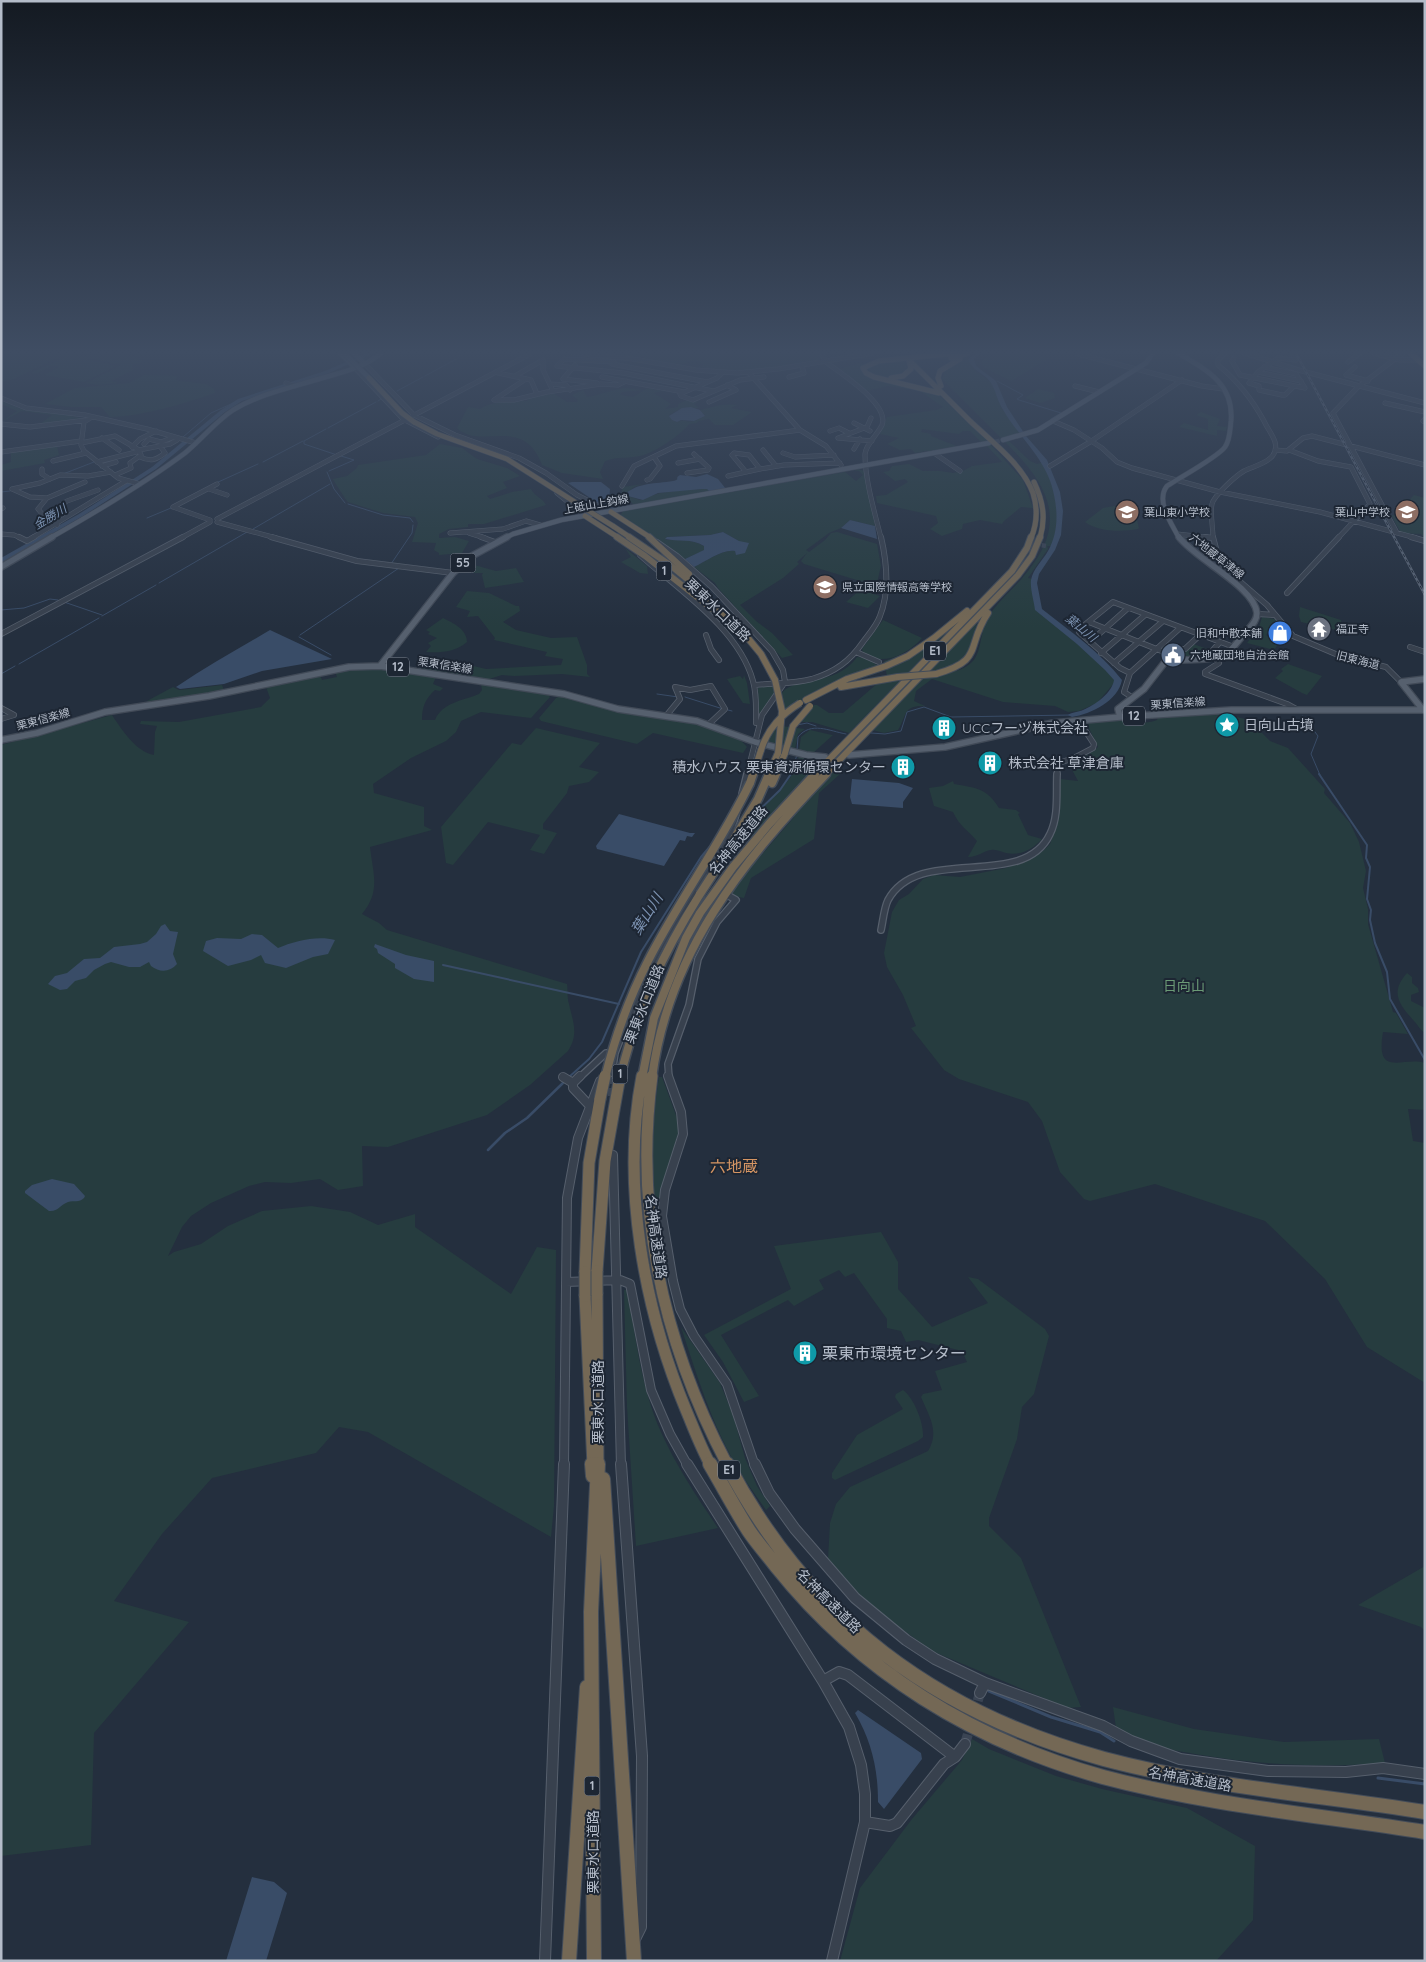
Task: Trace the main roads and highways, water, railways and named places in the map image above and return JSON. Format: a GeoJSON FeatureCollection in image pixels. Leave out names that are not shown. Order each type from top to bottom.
{"type":"FeatureCollection","features":[{"type":"Feature","properties":{"kind":"highway","name":"栗東水口道路"},"geometry":{"type":"LineString","coordinates":[[467,445],[507,459],[587,514],[612,526],[678,571],[740,630],[761,654],[775,680],[782,711],[785,752]]}},
{"type":"Feature","properties":{"kind":"highway","name":"名神高速道路"},"geometry":{"type":"LineString","coordinates":[[995,445],[1019,469],[1030,485],[1036,504],[1036,526],[1030,546],[1000,584],[814,775],[747,849],[708,902],[687,936],[671,968],[648,1034],[634,1120],[633,1164],[637,1215],[649,1295],[674,1381],[714,1472],[738,1513],[768,1557],[800,1596],[835,1632],[871,1662],[954,1718],[1051,1762],[1106,1779],[1171,1792],[1425,1832]]}},
{"type":"Feature","properties":{"kind":"highway","name":"名神高速道路"},"geometry":{"type":"LineString","coordinates":[[1001,445],[1031,476],[1040,493],[1044,515],[1040,538],[1031,558],[1020,574],[772,831],[716,905],[681,971],[659,1035],[651,1074],[646,1162],[653,1249],[661,1292],[672,1334],[687,1376],[727,1466],[750,1506],[778,1546],[810,1584],[844,1619],[877,1648],[918,1678],[958,1703],[1002,1724],[1053,1744],[1107,1760],[1207,1780],[1368,1802],[1425,1812]]}},
{"type":"Feature","properties":{"kind":"highway","name":"1"},"geometry":{"type":"LineString","coordinates":[[611,512],[652,539],[708,594],[740,630]]}},
{"type":"Feature","properties":{"kind":"highway","name":"1"},"geometry":{"type":"LineString","coordinates":[[587,514],[740,630]]}},
{"type":"Feature","properties":{"kind":"highway"},"geometry":{"type":"LineString","coordinates":[[597,1518],[587,1372],[591,1295],[585,1272],[588,1166],[594,1123],[616,1036],[645,966],[671,919],[728,827],[750,783],[770,726],[780,717],[808,703],[854,684],[950,671],[970,658],[975,647],[980,623],[1020,574]]}},
{"type":"Feature","properties":{"kind":"highway"},"geometry":{"type":"LineString","coordinates":[[750,814],[778,773],[793,726],[808,703],[846,680],[890,664],[918,650],[1000,584]]}},
{"type":"Feature","properties":{"kind":"highway","name":"栗東水口道路"},"geometry":{"type":"LineString","coordinates":[[594,1961],[592,1612],[597,1518],[599,1419],[591,1295],[597,1271],[599,1218],[605,1154],[622,1063],[650,984],[675,935],[711,877],[731,838],[750,814]]}},
{"type":"Feature","properties":{"kind":"highway"},"geometry":{"type":"LineString","coordinates":[[599,1419],[634,1961]]}},
{"type":"Feature","properties":{"kind":"highway"},"geometry":{"type":"LineString","coordinates":[[569,1961],[592,1612]]}},
{"type":"Feature","properties":{"kind":"main road"},"geometry":{"type":"LineString","coordinates":[[1,567],[178,458],[193,445]]}},
{"type":"Feature","properties":{"kind":"main road","name":"上砥山上鈎線"},"geometry":{"type":"LineString","coordinates":[[380,666],[453,573],[470,557],[495,542],[540,525],[587,514],[611,512],[980,445]]}},
{"type":"Feature","properties":{"kind":"main road","name":"六地蔵草津線"},"geometry":{"type":"LineString","coordinates":[[1120,717],[1118,709],[1144,689],[1165,662],[1179,659],[1214,657],[1227,653],[1234,648],[1252,627],[1257,614],[1252,601],[1242,588],[1189,549],[1177,534],[1162,502],[1163,491],[1220,452],[1226,445]]}},
{"type":"Feature","properties":{"kind":"main road","name":"栗東信楽線"},"geometry":{"type":"LineString","coordinates":[[1,740],[37,732],[105,712],[202,697],[356,665],[380,666],[564,694],[618,709],[709,724],[785,752],[825,756]]}},
{"type":"Feature","properties":{"kind":"main road","name":"栗東信楽線"},"geometry":{"type":"LineString","coordinates":[[1424,712],[1401,682],[1425,679]]}},
{"type":"Feature","properties":{"kind":"main road","name":"栗東信楽線"},"geometry":{"type":"LineString","coordinates":[[849,755],[945,747],[1053,723],[1120,717],[1206,711],[1424,712]]}},
{"type":"Feature","properties":{"kind":"water"},"geometry":{"type":"Polygon","coordinates":[[[707,474],[718,479],[726,489],[710,492],[707,489],[702,489],[658,493],[643,500],[624,495],[635,488],[647,484],[673,481],[680,475],[696,477],[707,474]]]}},
{"type":"Feature","properties":{"kind":"water"},"geometry":{"type":"Polygon","coordinates":[[[601,482],[610,489],[609,501],[617,504],[610,509],[605,508],[568,483],[601,482]]]}},
{"type":"Feature","properties":{"kind":"water"},"geometry":{"type":"Polygon","coordinates":[[[850,520],[875,526],[877,539],[841,528],[850,520]]]}},
{"type":"Feature","properties":{"kind":"water"},"geometry":{"type":"Polygon","coordinates":[[[723,532],[739,541],[749,543],[745,553],[736,555],[735,551],[725,552],[694,567],[685,559],[704,550],[704,546],[689,541],[665,539],[667,537],[710,535],[723,532]]]}},
{"type":"Feature","properties":{"kind":"water"},"geometry":{"type":"Polygon","coordinates":[[[270,630],[332,659],[262,671],[224,684],[180,689],[176,687],[211,665],[270,630]]]}},
{"type":"Feature","properties":{"kind":"water"},"geometry":{"type":"Polygon","coordinates":[[[852,779],[899,783],[913,788],[903,802],[903,808],[852,804],[850,797],[852,779]]]}},
{"type":"Feature","properties":{"kind":"water"},"geometry":{"type":"Polygon","coordinates":[[[619,814],[695,833],[692,837],[687,836],[685,841],[680,840],[664,866],[597,849],[596,846],[619,814]]]}},
{"type":"Feature","properties":{"kind":"water"},"geometry":{"type":"Polygon","coordinates":[[[165,924],[170,931],[178,932],[173,954],[177,964],[171,969],[165,971],[158,970],[151,966],[149,962],[140,967],[129,967],[111,962],[94,970],[86,978],[75,981],[67,989],[60,990],[48,984],[55,976],[67,973],[84,959],[100,958],[114,947],[147,942],[165,924]]]}},
{"type":"Feature","properties":{"kind":"water"},"geometry":{"type":"Polygon","coordinates":[[[252,934],[262,935],[278,948],[306,939],[321,938],[335,940],[328,954],[313,957],[286,968],[265,963],[261,955],[251,960],[228,966],[203,951],[206,941],[217,938],[241,939],[252,934]]]}},
{"type":"Feature","properties":{"kind":"water"},"geometry":{"type":"Polygon","coordinates":[[[375,944],[406,955],[434,961],[434,982],[414,979],[395,968],[395,964],[378,953],[374,947],[375,944]]]}},
{"type":"Feature","properties":{"kind":"water"},"geometry":{"type":"Polygon","coordinates":[[[52,1179],[74,1184],[85,1196],[84,1198],[65,1203],[55,1210],[49,1211],[25,1193],[32,1185],[52,1179]]]}},
{"type":"Feature","properties":{"kind":"water"},"geometry":{"type":"Polygon","coordinates":[[[858,1710],[921,1753],[922,1759],[884,1809],[878,1802],[873,1756],[866,1735],[855,1713],[858,1710]]]}},
{"type":"Feature","properties":{"kind":"water"},"geometry":{"type":"Polygon","coordinates":[[[252,1877],[274,1882],[287,1893],[266,1961],[226,1961],[252,1877]]]}},
{"type":"Feature","properties":{"kind":"waterway","name":"金勝川"},"geometry":{"type":"LineString","coordinates":[[1,561],[81,515],[154,468],[182,445]]}},
{"type":"Feature","properties":{"kind":"waterway"},"geometry":{"type":"LineString","coordinates":[[263,462],[296,445]]}},
{"type":"Feature","properties":{"kind":"waterway"},"geometry":{"type":"LineString","coordinates":[[306,445],[337,455]]}},
{"type":"Feature","properties":{"kind":"waterway","name":"葉山川"},"geometry":{"type":"LineString","coordinates":[[1031,445],[1044,460],[1057,492],[1060,511],[1058,535],[1052,550],[1036,574],[1034,583],[1039,610],[1080,642],[1118,680],[1116,686],[1100,704],[1090,710],[1072,715]]}},
{"type":"Feature","properties":{"kind":"waterway"},"geometry":{"type":"LineString","coordinates":[[329,471],[354,460],[341,456]]}},
{"type":"Feature","properties":{"kind":"waterway"},"geometry":{"type":"LineString","coordinates":[[63,474],[94,462]]}},
{"type":"Feature","properties":{"kind":"waterway"},"geometry":{"type":"LineString","coordinates":[[216,483],[258,464]]}},
{"type":"Feature","properties":{"kind":"waterway"},"geometry":{"type":"LineString","coordinates":[[327,472],[334,489],[345,503]]}},
{"type":"Feature","properties":{"kind":"waterway"},"geometry":{"type":"LineString","coordinates":[[253,529],[330,484]]}},
{"type":"Feature","properties":{"kind":"waterway"},"geometry":{"type":"LineString","coordinates":[[1,492],[10,491]]}},
{"type":"Feature","properties":{"kind":"waterway"},"geometry":{"type":"LineString","coordinates":[[348,504],[383,515],[410,518],[413,522]]}},
{"type":"Feature","properties":{"kind":"waterway"},"geometry":{"type":"LineString","coordinates":[[147,518],[171,508]]}},
{"type":"Feature","properties":{"kind":"waterway"},"geometry":{"type":"LineString","coordinates":[[391,564],[412,533],[413,525]]}},
{"type":"Feature","properties":{"kind":"waterway"},"geometry":{"type":"LineString","coordinates":[[159,583],[247,532]]}},
{"type":"Feature","properties":{"kind":"waterway"},"geometry":{"type":"LineString","coordinates":[[300,635],[399,568]]}},
{"type":"Feature","properties":{"kind":"waterway"},"geometry":{"type":"LineString","coordinates":[[102,616],[156,585]]}},
{"type":"Feature","properties":{"kind":"waterway"},"geometry":{"type":"LineString","coordinates":[[1,610],[24,608],[50,599],[58,600]]}},
{"type":"Feature","properties":{"kind":"waterway"},"geometry":{"type":"LineString","coordinates":[[64,602],[102,615]]}},
{"type":"Feature","properties":{"kind":"waterway"},"geometry":{"type":"LineString","coordinates":[[19,664],[99,618]]}},
{"type":"Feature","properties":{"kind":"waterway"},"geometry":{"type":"LineString","coordinates":[[299,637],[331,655]]}},
{"type":"Feature","properties":{"kind":"waterway"},"geometry":{"type":"LineString","coordinates":[[1,674],[15,666]]}},
{"type":"Feature","properties":{"kind":"waterway"},"geometry":{"type":"LineString","coordinates":[[657,694],[678,697]]}},
{"type":"Feature","properties":{"kind":"waterway"},"geometry":{"type":"LineString","coordinates":[[685,697],[723,709]]}},
{"type":"Feature","properties":{"kind":"waterway","name":"葉山川"},"geometry":{"type":"LineString","coordinates":[[871,733],[885,734],[901,731],[907,712],[924,707],[951,717],[1072,715]]}},
{"type":"Feature","properties":{"kind":"waterway"},"geometry":{"type":"LineString","coordinates":[[728,710],[732,711]]}},
{"type":"Feature","properties":{"kind":"waterway"},"geometry":{"type":"LineString","coordinates":[[1303,716],[1318,736],[1311,754],[1320,775]]}},
{"type":"Feature","properties":{"kind":"waterway"},"geometry":{"type":"LineString","coordinates":[[797,725],[807,723],[816,726]]}},
{"type":"Feature","properties":{"kind":"waterway","name":"葉山川"},"geometry":{"type":"LineString","coordinates":[[797,750],[798,737],[809,729],[820,728],[846,734]]}},
{"type":"Feature","properties":{"kind":"waterway","name":"葉山川"},"geometry":{"type":"LineString","coordinates":[[790,775],[797,755]]}},
{"type":"Feature","properties":{"kind":"waterway","name":"葉山川"},"geometry":{"type":"LineString","coordinates":[[751,818],[780,790],[791,774]]}},
{"type":"Feature","properties":{"kind":"waterway"},"geometry":{"type":"LineString","coordinates":[[1319,774],[1367,845],[1366,858],[1370,867],[1367,899],[1371,910],[1370,920],[1375,943],[1387,972],[1390,999],[1425,1060]]}},
{"type":"Feature","properties":{"kind":"waterway","name":"葉山川"},"geometry":{"type":"LineString","coordinates":[[619,1004],[641,952],[701,857],[712,844]]}},
{"type":"Feature","properties":{"kind":"waterway"},"geometry":{"type":"LineString","coordinates":[[443,965],[619,1004]]}},
{"type":"Feature","properties":{"kind":"waterway","name":"葉山川"},"geometry":{"type":"LineString","coordinates":[[570,1076],[568,1078],[589,1059],[602,1042],[619,1004]]}},
{"type":"Feature","properties":{"kind":"waterway","name":"葉山川"},"geometry":{"type":"LineString","coordinates":[[488,1150],[505,1133],[527,1118],[564,1082]]}},
{"type":"Feature","properties":{"kind":"waterway"},"geometry":{"type":"LineString","coordinates":[[989,1691],[1051,1717],[1100,1732],[1114,1741]]}},
{"type":"Feature","properties":{"kind":"waterway"},"geometry":{"type":"LineString","coordinates":[[1378,1778],[1425,1784]]}},
{"type":"Feature","properties":{"kind":"tunnel"},"geometry":{"type":"LineString","coordinates":[[1028,543],[1046,546]]}},
{"type":"Feature","properties":{"kind":"tunnel"},"geometry":{"type":"LineString","coordinates":[[612,1073],[612,1097]]}},
{"type":"Feature","properties":{"kind":"tunnel"},"geometry":{"type":"LineString","coordinates":[[965,1744],[980,1693]]}},
{"type":"Feature","properties":{"kind":"railway"},"geometry":{"type":"LineString","coordinates":[[1345,445],[1425,595]]}},
{"type":"Feature","properties":{"kind":"place","name":"葉山東小学校"},"geometry":{"type":"Point","coordinates":[1127,512]}},
{"type":"Feature","properties":{"kind":"place","name":"葉山中学校"},"geometry":{"type":"Point","coordinates":[1407,512]}},
{"type":"Feature","properties":{"kind":"place","name":"県立国際情報高等学校"},"geometry":{"type":"Point","coordinates":[825,587]}},
{"type":"Feature","properties":{"kind":"place","name":"福正寺"},"geometry":{"type":"Point","coordinates":[1319,629]}},
{"type":"Feature","properties":{"kind":"place","name":"旧和中散本舗"},"geometry":{"type":"Point","coordinates":[1280,633]}},
{"type":"Feature","properties":{"kind":"place","name":"六地蔵団地自治会館"},"geometry":{"type":"Point","coordinates":[1173,655]}},
{"type":"Feature","properties":{"kind":"place","name":"日向山古墳"},"geometry":{"type":"Point","coordinates":[1227,725]}},
{"type":"Feature","properties":{"kind":"place","name":"UCCフーヅ株式会社"},"geometry":{"type":"Point","coordinates":[944,728]}},
{"type":"Feature","properties":{"kind":"place","name":"株式会社 草津倉庫"},"geometry":{"type":"Point","coordinates":[990,763]}},
{"type":"Feature","properties":{"kind":"place","name":"積水ハウス 栗東資源循環センター"},"geometry":{"type":"Point","coordinates":[903,767]}},
{"type":"Feature","properties":{"kind":"place","name":"栗東市環境センター"},"geometry":{"type":"Point","coordinates":[805,1353]}},
{"type":"Feature","properties":{"kind":"district","name":"六地蔵"},"geometry":{"type":"Point","coordinates":[734,1166]}},
{"type":"Feature","properties":{"kind":"park label","name":"日向山"},"geometry":{"type":"Point","coordinates":[1184,986]}}]}
